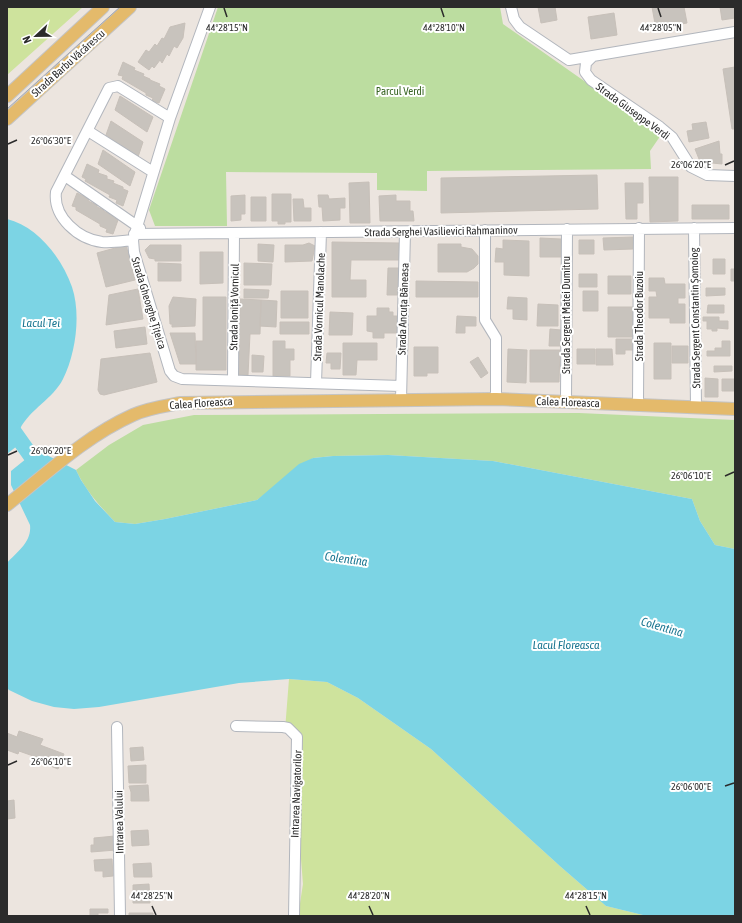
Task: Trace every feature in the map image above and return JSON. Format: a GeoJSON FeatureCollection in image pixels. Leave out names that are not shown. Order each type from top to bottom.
{"type":"FeatureCollection","features":[{"type":"Feature","properties":{"kind":"main road","name":"Strada Barbu Văcărescu"},"geometry":{"type":"LineString","coordinates":[[7,96],[103,7]]}},
{"type":"Feature","properties":{"kind":"main road","name":"Strada Barbu Văcărescu"},"geometry":{"type":"LineString","coordinates":[[7,119],[130,7]]}},
{"type":"Feature","properties":{"kind":"main road","name":"Calea Floreasca"},"geometry":{"type":"LineString","coordinates":[[7,505],[88,441],[114,424],[154,408],[198,402],[496,399],[735,409]]}},
{"type":"Feature","properties":{"kind":"street","name":"Strada Gheorghe Țițeica"},"geometry":{"type":"LineString","coordinates":[[178,378],[170,371],[134,252],[135,233],[170,118],[210,7]]}},
{"type":"Feature","properties":{"kind":"street"},"geometry":{"type":"LineString","coordinates":[[511,7],[514,19],[520,27],[569,60],[735,32]]}},
{"type":"Feature","properties":{"kind":"street","name":"Strada Giuseppe Verdi"},"geometry":{"type":"LineString","coordinates":[[592,57],[586,63],[585,68],[585,72],[591,80],[660,127],[672,137],[691,167],[707,175],[735,176]]}},
{"type":"Feature","properties":{"kind":"street"},"geometry":{"type":"LineString","coordinates":[[135,233],[104,242],[92,240],[83,236],[73,229],[62,216],[56,199],[58,186],[65,176],[109,88],[115,85],[170,118]]}},
{"type":"Feature","properties":{"kind":"street"},"geometry":{"type":"LineString","coordinates":[[88,131],[154,172]]}},
{"type":"Feature","properties":{"kind":"street"},"geometry":{"type":"LineString","coordinates":[[65,176],[135,233]]}},
{"type":"Feature","properties":{"kind":"street","name":"Strada Theodor Buzoiu"},"geometry":{"type":"LineString","coordinates":[[638,404],[639,228]]}},
{"type":"Feature","properties":{"kind":"street","name":"Strada Sergent Constantin Șomoiog"},"geometry":{"type":"LineString","coordinates":[[694,228],[696,407]]}},
{"type":"Feature","properties":{"kind":"street","name":"Strada Serghei Vasilievici Rahmaninov"},"geometry":{"type":"LineString","coordinates":[[135,233],[405,232],[735,228]]}},
{"type":"Feature","properties":{"kind":"street","name":"Strada Sergent Matei Dumitru"},"geometry":{"type":"LineString","coordinates":[[566,229],[566,401]]}},
{"type":"Feature","properties":{"kind":"street"},"geometry":{"type":"LineString","coordinates":[[485,230],[485,320],[496,338],[496,399]]}},
{"type":"Feature","properties":{"kind":"street","name":"Strada Vornicul Manolache"},"geometry":{"type":"LineString","coordinates":[[316,383],[321,232]]}},
{"type":"Feature","properties":{"kind":"street","name":"Strada Ancuța Băneasa"},"geometry":{"type":"LineString","coordinates":[[401,386],[405,232]]}},
{"type":"Feature","properties":{"kind":"street","name":"Strada Ioniță Vornicul"},"geometry":{"type":"LineString","coordinates":[[233,380],[234,233]]}},
{"type":"Feature","properties":{"kind":"street","name":"Calea Floreasca"},"geometry":{"type":"LineString","coordinates":[[178,378],[401,386]]}},
{"type":"Feature","properties":{"kind":"street"},"geometry":{"type":"LineString","coordinates":[[389,386],[398,400]]}},
{"type":"Feature","properties":{"kind":"street"},"geometry":{"type":"LineString","coordinates":[[398,400],[401,386]]}},
{"type":"Feature","properties":{"kind":"street","name":"Intrarea Navigatorilor"},"geometry":{"type":"LineString","coordinates":[[236,726],[283,727],[288,728],[297,737],[294,916]]}},
{"type":"Feature","properties":{"kind":"street","name":"Intrarea Valului"},"geometry":{"type":"LineString","coordinates":[[118,727],[120,916]]}},
{"type":"Feature","properties":{"kind":"green space"},"geometry":{"type":"Polygon","coordinates":[[[7,7],[83,7],[7,75],[7,7]]]}},
{"type":"Feature","properties":{"kind":"green space","name":"Parcul Verdi"},"geometry":{"type":"Polygon","coordinates":[[[218,7],[500,7],[503,24],[661,135],[650,151],[651,169],[427,171],[427,191],[377,190],[377,173],[226,172],[227,226],[155,226],[149,210],[218,7]]]}},
{"type":"Feature","properties":{"kind":"green space"},"geometry":{"type":"Polygon","coordinates":[[[579,413],[735,420],[735,549],[715,545],[700,521],[692,499],[493,461],[388,455],[313,458],[257,500],[135,524],[115,522],[88,491],[76,470],[109,445],[143,425],[194,415],[579,413]]]}},
{"type":"Feature","properties":{"kind":"green space"},"geometry":{"type":"Polygon","coordinates":[[[289,679],[327,682],[358,698],[431,749],[606,906],[647,916],[298,916],[303,884],[291,734],[285,730],[289,679]]]}},
{"type":"Feature","properties":{"kind":"water","name":"Lacul Tei"},"geometry":{"type":"Polygon","coordinates":[[[7,219],[28,228],[38,236],[62,265],[68,276],[75,298],[77,321],[74,346],[63,379],[59,386],[24,422],[20,429],[27,438],[7,454],[7,219]]]}},
{"type":"Feature","properties":{"kind":"water","name":"Lacul Floreasca"},"geometry":{"type":"Polygon","coordinates":[[[37,450],[76,470],[95,501],[115,522],[135,524],[257,500],[299,464],[313,458],[333,456],[388,455],[493,461],[692,499],[700,521],[715,545],[735,549],[735,916],[647,916],[606,906],[431,749],[358,698],[327,682],[289,679],[239,683],[99,707],[74,709],[54,707],[32,701],[9,690],[7,688],[7,563],[26,542],[30,531],[30,525],[11,485],[11,471],[37,450]]]}},
{"type":"Feature","properties":{"kind":"building"},"geometry":{"type":"Polygon","coordinates":[[[538,7],[555,7],[557,20],[541,23],[538,7]]]}},
{"type":"Feature","properties":{"kind":"building"},"geometry":{"type":"Polygon","coordinates":[[[652,7],[684,7],[687,23],[656,29],[652,7]]]}},
{"type":"Feature","properties":{"kind":"building"},"geometry":{"type":"Polygon","coordinates":[[[720,7],[735,7],[735,18],[722,20],[720,7]]]}},
{"type":"Feature","properties":{"kind":"building"},"geometry":{"type":"Polygon","coordinates":[[[614,13],[617,35],[591,39],[588,17],[614,13]]]}},
{"type":"Feature","properties":{"kind":"building"},"geometry":{"type":"Polygon","coordinates":[[[185,23],[183,38],[177,48],[174,46],[169,56],[167,54],[162,63],[160,60],[154,68],[152,66],[149,70],[138,62],[146,50],[149,52],[155,44],[157,46],[162,38],[164,39],[170,27],[185,23]]]}},
{"type":"Feature","properties":{"kind":"building"},"geometry":{"type":"Polygon","coordinates":[[[123,62],[135,68],[134,70],[144,74],[143,76],[160,84],[159,86],[165,89],[159,103],[152,101],[153,98],[122,79],[123,76],[118,75],[123,62]]]}},
{"type":"Feature","properties":{"kind":"building"},"geometry":{"type":"Polygon","coordinates":[[[735,67],[735,129],[732,129],[723,69],[735,67]]]}},
{"type":"Feature","properties":{"kind":"building"},"geometry":{"type":"Polygon","coordinates":[[[120,96],[153,117],[147,132],[115,110],[120,96]]]}},
{"type":"Feature","properties":{"kind":"building"},"geometry":{"type":"Polygon","coordinates":[[[111,121],[143,142],[138,157],[106,135],[111,121]]]}},
{"type":"Feature","properties":{"kind":"building"},"geometry":{"type":"Polygon","coordinates":[[[706,122],[709,138],[689,142],[687,131],[693,130],[692,124],[706,122]]]}},
{"type":"Feature","properties":{"kind":"building"},"geometry":{"type":"Polygon","coordinates":[[[719,141],[720,154],[722,154],[722,164],[702,162],[699,159],[695,149],[719,141]]]}},
{"type":"Feature","properties":{"kind":"building"},"geometry":{"type":"Polygon","coordinates":[[[103,150],[135,172],[130,186],[98,164],[103,150]]]}},
{"type":"Feature","properties":{"kind":"building"},"geometry":{"type":"Polygon","coordinates":[[[87,164],[99,170],[98,173],[107,176],[107,179],[114,181],[113,183],[128,191],[123,206],[116,203],[117,200],[109,197],[110,195],[85,181],[86,179],[82,177],[87,164]]]}},
{"type":"Feature","properties":{"kind":"building"},"geometry":{"type":"Polygon","coordinates":[[[597,175],[598,209],[441,213],[441,178],[597,175]]]}},
{"type":"Feature","properties":{"kind":"building"},"geometry":{"type":"Polygon","coordinates":[[[649,177],[678,177],[678,221],[650,222],[649,177]]]}},
{"type":"Feature","properties":{"kind":"building"},"geometry":{"type":"Polygon","coordinates":[[[369,182],[370,223],[350,223],[349,183],[369,182]]]}},
{"type":"Feature","properties":{"kind":"building"},"geometry":{"type":"Polygon","coordinates":[[[625,183],[643,183],[643,203],[637,203],[637,219],[626,219],[625,183]]]}},
{"type":"Feature","properties":{"kind":"building"},"geometry":{"type":"Polygon","coordinates":[[[77,193],[89,199],[88,201],[97,205],[97,207],[104,210],[103,211],[113,215],[113,217],[118,220],[113,234],[106,232],[107,229],[76,210],[76,207],[72,206],[77,193]]]}},
{"type":"Feature","properties":{"kind":"building"},"geometry":{"type":"Polygon","coordinates":[[[272,194],[291,194],[291,222],[278,224],[278,221],[272,221],[272,194]]]}},
{"type":"Feature","properties":{"kind":"building"},"geometry":{"type":"Polygon","coordinates":[[[245,195],[245,214],[241,214],[241,220],[231,221],[231,196],[245,195]]]}},
{"type":"Feature","properties":{"kind":"building"},"geometry":{"type":"Polygon","coordinates":[[[318,195],[328,195],[329,199],[345,198],[345,208],[340,208],[340,220],[323,221],[322,207],[319,207],[318,195]]]}},
{"type":"Feature","properties":{"kind":"building"},"geometry":{"type":"Polygon","coordinates":[[[396,195],[396,201],[410,201],[410,211],[413,211],[414,221],[380,221],[379,196],[396,195]]]}},
{"type":"Feature","properties":{"kind":"building"},"geometry":{"type":"Polygon","coordinates":[[[251,197],[266,197],[266,221],[251,221],[251,197]]]}},
{"type":"Feature","properties":{"kind":"building"},"geometry":{"type":"Polygon","coordinates":[[[293,199],[303,199],[304,208],[311,208],[311,221],[294,221],[293,199]]]}},
{"type":"Feature","properties":{"kind":"building"},"geometry":{"type":"Polygon","coordinates":[[[692,205],[729,205],[729,219],[692,219],[692,205]]]}},
{"type":"Feature","properties":{"kind":"building"},"geometry":{"type":"Polygon","coordinates":[[[633,237],[633,249],[604,250],[603,238],[633,237]]]}},
{"type":"Feature","properties":{"kind":"building"},"geometry":{"type":"Polygon","coordinates":[[[540,238],[561,239],[561,257],[540,257],[540,238]]]}},
{"type":"Feature","properties":{"kind":"building"},"geometry":{"type":"Polygon","coordinates":[[[503,240],[529,241],[529,276],[504,275],[504,262],[495,262],[496,248],[503,249],[503,240]]]}},
{"type":"Feature","properties":{"kind":"building"},"geometry":{"type":"Polygon","coordinates":[[[579,240],[594,240],[594,254],[579,254],[579,240]]]}},
{"type":"Feature","properties":{"kind":"building"},"geometry":{"type":"Polygon","coordinates":[[[332,242],[399,243],[399,260],[351,260],[350,280],[366,280],[366,297],[332,297],[332,242]]]}},
{"type":"Feature","properties":{"kind":"building"},"geometry":{"type":"Polygon","coordinates":[[[309,243],[315,246],[312,261],[285,262],[285,245],[303,245],[309,243]]]}},
{"type":"Feature","properties":{"kind":"building"},"geometry":{"type":"Polygon","coordinates":[[[258,244],[274,245],[273,262],[258,261],[258,244]]]}},
{"type":"Feature","properties":{"kind":"building"},"geometry":{"type":"Polygon","coordinates":[[[438,244],[461,244],[461,247],[472,249],[478,256],[478,264],[467,272],[438,272],[438,244]]]}},
{"type":"Feature","properties":{"kind":"building"},"geometry":{"type":"Polygon","coordinates":[[[126,245],[135,280],[106,287],[97,253],[126,245]]]}},
{"type":"Feature","properties":{"kind":"building"},"geometry":{"type":"Polygon","coordinates":[[[150,245],[181,245],[181,261],[155,261],[155,259],[149,258],[145,250],[150,245]]]}},
{"type":"Feature","properties":{"kind":"building"},"geometry":{"type":"Polygon","coordinates":[[[200,252],[223,252],[223,283],[200,284],[200,252]]]}},
{"type":"Feature","properties":{"kind":"building"},"geometry":{"type":"Polygon","coordinates":[[[713,259],[725,259],[725,274],[713,274],[713,259]]]}},
{"type":"Feature","properties":{"kind":"building"},"geometry":{"type":"Polygon","coordinates":[[[158,263],[181,264],[181,281],[158,281],[158,263]]]}},
{"type":"Feature","properties":{"kind":"building"},"geometry":{"type":"Polygon","coordinates":[[[244,263],[272,264],[271,285],[244,285],[244,263]]]}},
{"type":"Feature","properties":{"kind":"building"},"geometry":{"type":"Polygon","coordinates":[[[388,268],[401,268],[400,295],[387,295],[388,268]]]}},
{"type":"Feature","properties":{"kind":"building"},"geometry":{"type":"Polygon","coordinates":[[[731,269],[735,269],[735,281],[731,281],[731,269]]]}},
{"type":"Feature","properties":{"kind":"building"},"geometry":{"type":"Polygon","coordinates":[[[579,274],[597,274],[597,287],[579,287],[579,274]]]}},
{"type":"Feature","properties":{"kind":"building"},"geometry":{"type":"Polygon","coordinates":[[[608,276],[631,276],[631,294],[608,294],[608,276]]]}},
{"type":"Feature","properties":{"kind":"building"},"geometry":{"type":"Polygon","coordinates":[[[649,278],[664,278],[665,284],[685,284],[685,298],[678,298],[678,304],[685,304],[685,323],[670,323],[670,318],[649,318],[649,297],[657,297],[656,291],[649,291],[649,278]]]}},
{"type":"Feature","properties":{"kind":"building"},"geometry":{"type":"Polygon","coordinates":[[[416,281],[478,282],[478,297],[416,297],[416,281]]]}},
{"type":"Feature","properties":{"kind":"building"},"geometry":{"type":"Polygon","coordinates":[[[706,288],[725,288],[725,295],[706,296],[706,288]]]}},
{"type":"Feature","properties":{"kind":"building"},"geometry":{"type":"Polygon","coordinates":[[[138,289],[143,319],[106,325],[109,295],[138,289]]]}},
{"type":"Feature","properties":{"kind":"building"},"geometry":{"type":"Polygon","coordinates":[[[244,289],[269,290],[268,298],[244,298],[244,289]]]}},
{"type":"Feature","properties":{"kind":"building"},"geometry":{"type":"Polygon","coordinates":[[[281,291],[308,291],[308,318],[281,318],[281,291]]]}},
{"type":"Feature","properties":{"kind":"building"},"geometry":{"type":"Polygon","coordinates":[[[583,291],[598,291],[598,311],[583,311],[583,291]]]}},
{"type":"Feature","properties":{"kind":"building"},"geometry":{"type":"Polygon","coordinates":[[[173,297],[196,299],[195,326],[172,327],[172,324],[170,324],[169,306],[173,297]]]}},
{"type":"Feature","properties":{"kind":"building"},"geometry":{"type":"Polygon","coordinates":[[[203,297],[226,297],[226,370],[196,370],[196,341],[203,341],[203,297]]]}},
{"type":"Feature","properties":{"kind":"building"},"geometry":{"type":"Polygon","coordinates":[[[508,297],[527,298],[527,320],[513,319],[513,309],[507,309],[508,297]]]}},
{"type":"Feature","properties":{"kind":"building"},"geometry":{"type":"Polygon","coordinates":[[[240,299],[261,300],[260,334],[250,334],[248,375],[238,375],[240,299]]]}},
{"type":"Feature","properties":{"kind":"building"},"geometry":{"type":"Polygon","coordinates":[[[261,300],[277,301],[276,327],[260,326],[261,300]]]}},
{"type":"Feature","properties":{"kind":"building"},"geometry":{"type":"Polygon","coordinates":[[[538,304],[558,305],[558,326],[537,326],[538,304]]]}},
{"type":"Feature","properties":{"kind":"building"},"geometry":{"type":"Polygon","coordinates":[[[708,305],[724,305],[724,313],[707,313],[708,305]]]}},
{"type":"Feature","properties":{"kind":"building"},"geometry":{"type":"Polygon","coordinates":[[[608,307],[633,307],[633,337],[608,337],[608,307]]]}},
{"type":"Feature","properties":{"kind":"building"},"geometry":{"type":"Polygon","coordinates":[[[377,308],[389,308],[389,312],[393,312],[393,316],[397,316],[397,333],[384,333],[384,338],[373,338],[373,332],[367,331],[367,316],[377,316],[377,308]]]}},
{"type":"Feature","properties":{"kind":"building"},"geometry":{"type":"Polygon","coordinates":[[[330,312],[353,313],[352,335],[329,335],[330,312]]]}},
{"type":"Feature","properties":{"kind":"building"},"geometry":{"type":"Polygon","coordinates":[[[457,316],[476,317],[476,326],[465,326],[465,333],[456,333],[457,316]]]}},
{"type":"Feature","properties":{"kind":"building"},"geometry":{"type":"Polygon","coordinates":[[[703,317],[719,317],[719,321],[728,321],[728,329],[717,328],[717,331],[712,331],[712,329],[707,329],[707,321],[703,321],[703,317]]]}},
{"type":"Feature","properties":{"kind":"building"},"geometry":{"type":"Polygon","coordinates":[[[280,322],[309,322],[309,334],[280,334],[280,322]]]}},
{"type":"Feature","properties":{"kind":"building"},"geometry":{"type":"Polygon","coordinates":[[[145,327],[147,344],[116,348],[114,331],[145,327]]]}},
{"type":"Feature","properties":{"kind":"building"},"geometry":{"type":"Polygon","coordinates":[[[550,329],[561,330],[561,346],[549,346],[550,329]]]}},
{"type":"Feature","properties":{"kind":"building"},"geometry":{"type":"Polygon","coordinates":[[[170,333],[195,333],[196,364],[180,364],[170,333]]]}},
{"type":"Feature","properties":{"kind":"building"},"geometry":{"type":"Polygon","coordinates":[[[616,339],[636,339],[635,350],[625,350],[625,354],[616,354],[616,339]]]}},
{"type":"Feature","properties":{"kind":"building"},"geometry":{"type":"Polygon","coordinates":[[[273,341],[285,341],[285,349],[294,349],[294,360],[290,360],[290,376],[273,376],[273,341]]]}},
{"type":"Feature","properties":{"kind":"building"},"geometry":{"type":"Polygon","coordinates":[[[722,341],[730,341],[730,356],[707,356],[707,351],[715,351],[715,348],[722,348],[722,341]]]}},
{"type":"Feature","properties":{"kind":"building"},"geometry":{"type":"Polygon","coordinates":[[[343,343],[377,343],[377,360],[357,360],[356,375],[343,375],[343,343]]]}},
{"type":"Feature","properties":{"kind":"building"},"geometry":{"type":"Polygon","coordinates":[[[654,343],[671,343],[671,379],[654,379],[654,343]]]}},
{"type":"Feature","properties":{"kind":"building"},"geometry":{"type":"Polygon","coordinates":[[[672,346],[688,346],[688,363],[672,363],[672,346]]]}},
{"type":"Feature","properties":{"kind":"building"},"geometry":{"type":"Polygon","coordinates":[[[414,347],[438,347],[438,373],[427,373],[427,376],[414,376],[414,347]]]}},
{"type":"Feature","properties":{"kind":"building"},"geometry":{"type":"Polygon","coordinates":[[[508,349],[527,350],[526,383],[507,382],[508,349]]]}},
{"type":"Feature","properties":{"kind":"building"},"geometry":{"type":"Polygon","coordinates":[[[577,349],[595,349],[595,364],[577,364],[577,349]]]}},
{"type":"Feature","properties":{"kind":"building"},"geometry":{"type":"Polygon","coordinates":[[[596,349],[612,349],[613,365],[596,365],[596,349]]]}},
{"type":"Feature","properties":{"kind":"building"},"geometry":{"type":"Polygon","coordinates":[[[530,350],[560,350],[559,382],[530,382],[530,350]]]}},
{"type":"Feature","properties":{"kind":"building"},"geometry":{"type":"Polygon","coordinates":[[[150,353],[157,382],[104,395],[100,394],[98,390],[101,359],[150,353]]]}},
{"type":"Feature","properties":{"kind":"building"},"geometry":{"type":"Polygon","coordinates":[[[327,353],[341,353],[340,369],[331,369],[331,363],[326,363],[327,353]]]}},
{"type":"Feature","properties":{"kind":"building"},"geometry":{"type":"Polygon","coordinates":[[[252,355],[264,356],[263,372],[252,372],[252,355]]]}},
{"type":"Feature","properties":{"kind":"building"},"geometry":{"type":"Polygon","coordinates":[[[478,357],[488,373],[481,378],[470,362],[478,357]]]}},
{"type":"Feature","properties":{"kind":"building"},"geometry":{"type":"Polygon","coordinates":[[[714,366],[732,366],[732,371],[714,372],[714,366]]]}},
{"type":"Feature","properties":{"kind":"building"},"geometry":{"type":"Polygon","coordinates":[[[705,378],[718,379],[718,397],[705,397],[705,378]]]}},
{"type":"Feature","properties":{"kind":"building"},"geometry":{"type":"Polygon","coordinates":[[[722,379],[735,379],[735,391],[722,391],[722,379]]]}},
{"type":"Feature","properties":{"kind":"building"},"geometry":{"type":"Polygon","coordinates":[[[19,731],[43,739],[40,745],[64,754],[58,769],[35,760],[36,757],[19,751],[18,754],[7,750],[7,733],[17,737],[19,731]]]}},
{"type":"Feature","properties":{"kind":"building"},"geometry":{"type":"Polygon","coordinates":[[[143,747],[144,760],[131,761],[130,748],[143,747]]]}},
{"type":"Feature","properties":{"kind":"building"},"geometry":{"type":"Polygon","coordinates":[[[146,765],[146,783],[129,783],[128,766],[146,765]]]}},
{"type":"Feature","properties":{"kind":"building"},"geometry":{"type":"Polygon","coordinates":[[[148,785],[149,801],[131,801],[129,786],[148,785]]]}},
{"type":"Feature","properties":{"kind":"building"},"geometry":{"type":"Polygon","coordinates":[[[14,800],[15,818],[7,819],[7,801],[14,800]]]}},
{"type":"Feature","properties":{"kind":"building"},"geometry":{"type":"Polygon","coordinates":[[[148,830],[149,845],[132,846],[131,831],[148,830]]]}},
{"type":"Feature","properties":{"kind":"building"},"geometry":{"type":"Polygon","coordinates":[[[115,836],[116,850],[91,852],[91,845],[94,845],[94,838],[115,836]]]}},
{"type":"Feature","properties":{"kind":"building"},"geometry":{"type":"Polygon","coordinates":[[[112,859],[113,876],[103,877],[103,871],[95,871],[94,860],[112,859]]]}},
{"type":"Feature","properties":{"kind":"building"},"geometry":{"type":"Polygon","coordinates":[[[151,863],[152,877],[134,877],[133,864],[151,863]]]}},
{"type":"Feature","properties":{"kind":"building"},"geometry":{"type":"Polygon","coordinates":[[[149,884],[150,903],[133,903],[133,885],[149,884]]]}},
{"type":"Feature","properties":{"kind":"building"},"geometry":{"type":"Polygon","coordinates":[[[90,909],[108,909],[108,913],[98,913],[98,916],[90,916],[90,909]]]}},
{"type":"Feature","properties":{"kind":"building"},"geometry":{"type":"Polygon","coordinates":[[[129,913],[153,913],[153,916],[129,916],[129,913]]]}},
{"type":"Feature","properties":{"kind":"waterway","name":"Colentina"},"geometry":{"type":"LineString","coordinates":[[7,422],[43,473]]}},
{"type":"Feature","properties":{"kind":"tram line"},"geometry":{"type":"LineString","coordinates":[[7,109],[120,7]]}}]}
